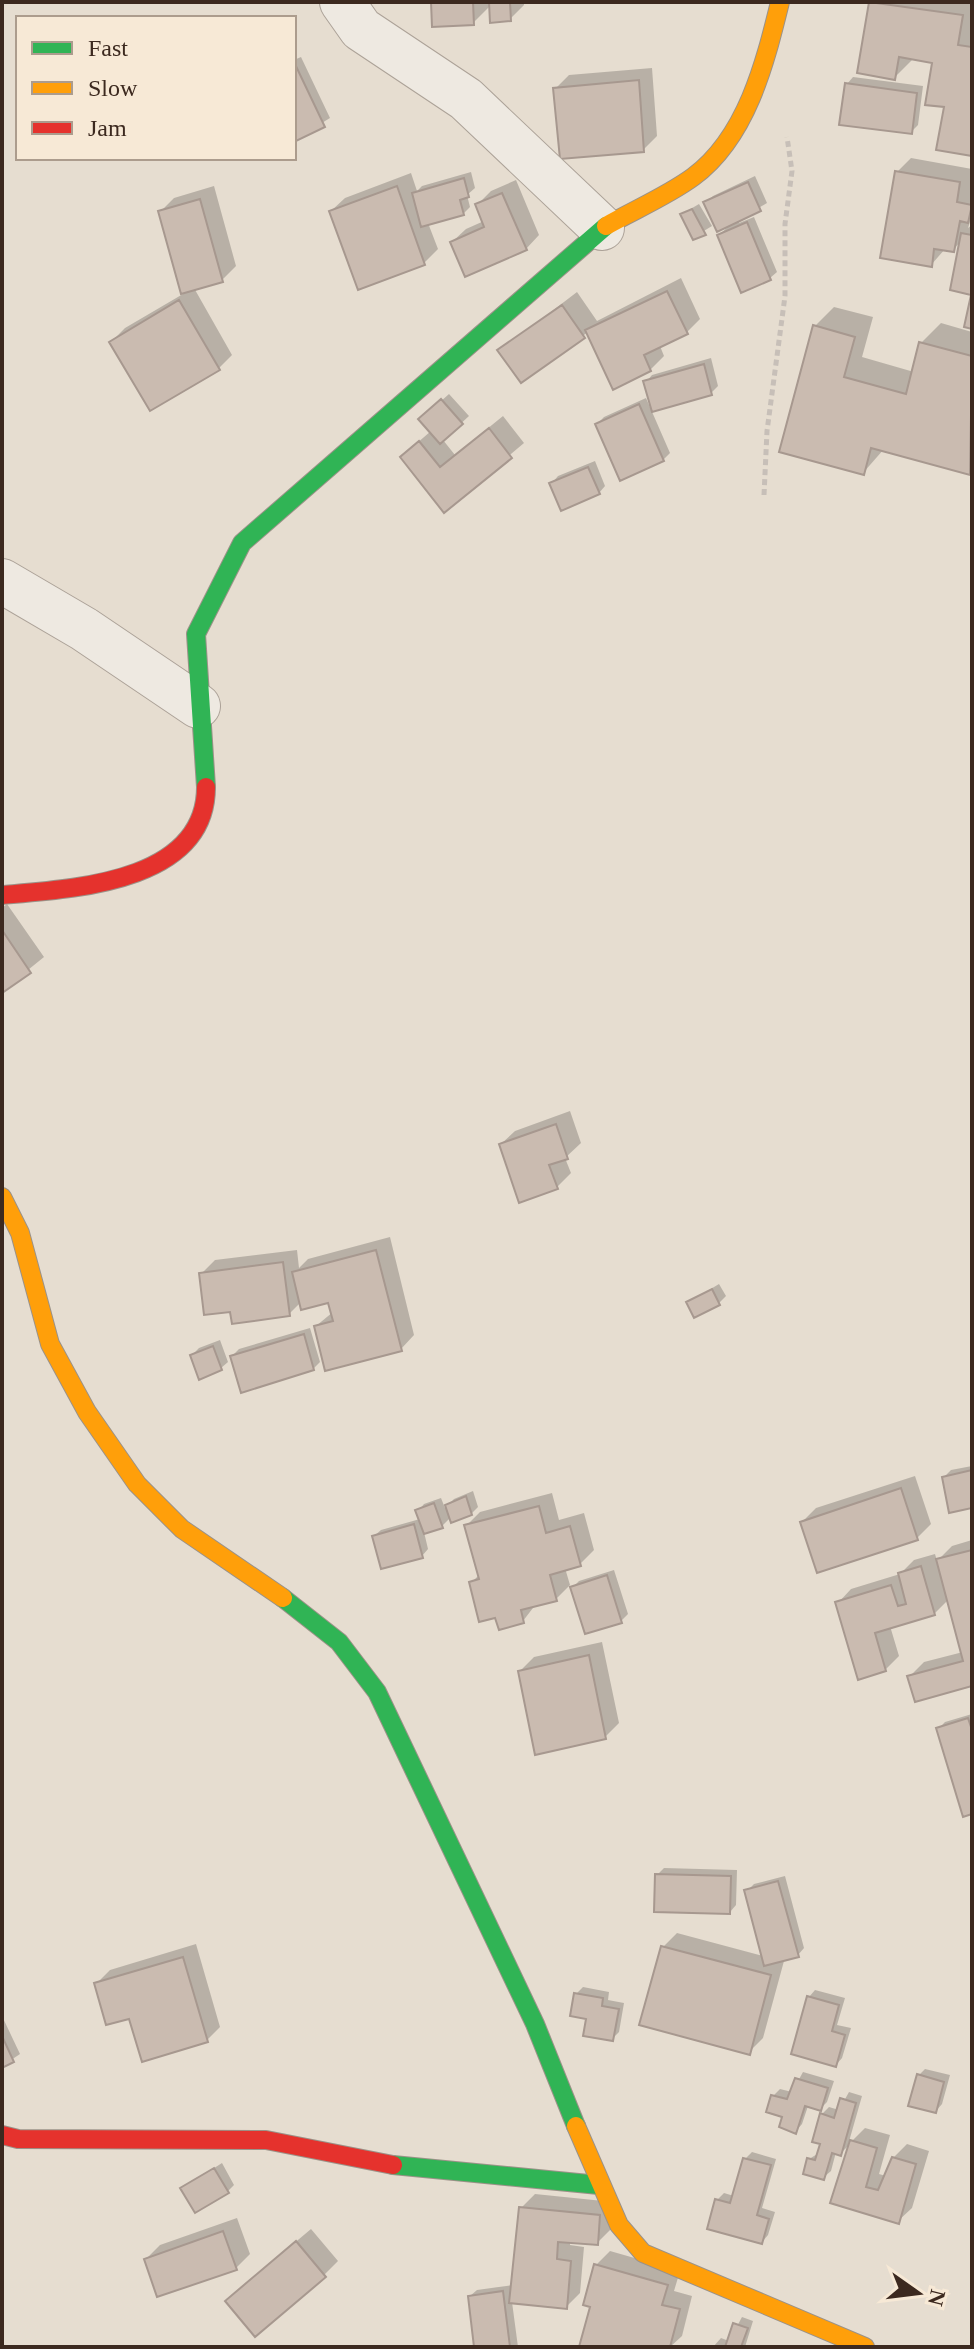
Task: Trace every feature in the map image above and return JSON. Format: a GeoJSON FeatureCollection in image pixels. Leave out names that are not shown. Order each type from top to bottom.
{"type":"FeatureCollection","features":[{"type":"Feature","properties":{"kind":"street"},"geometry":{"type":"LineString","coordinates":[[342,2],[361,29],[466,99],[602,228]]}},
{"type":"Feature","properties":{"kind":"street"},"geometry":{"type":"LineString","coordinates":[[2,895],[92,887],[134,874],[184,844],[198,829],[206,808],[206,760],[198,706],[196,634],[242,543],[602,228],[694,176],[726,141],[749,103],[766,59],[780,2]]}},
{"type":"Feature","properties":{"kind":"street"},"geometry":{"type":"LineString","coordinates":[[2,581],[84,629],[198,706]]}},
{"type":"Feature","properties":{"kind":"street"},"geometry":{"type":"LineString","coordinates":[[2,1197],[20,1233],[50,1344],[87,1412],[137,1484],[182,1529],[259,1579],[339,1642],[377,1692],[535,2024],[599,2185],[619,2225],[643,2253],[865,2347]]}},
{"type":"Feature","properties":{"kind":"street"},"geometry":{"type":"LineString","coordinates":[[2,2135],[45,2139],[266,2140],[398,2166],[599,2185]]}},
{"type":"Feature","properties":{"kind":"path"},"geometry":{"type":"LineString","coordinates":[[764,495],[767,431],[785,296],[785,224],[792,171],[786,132]]}},
{"type":"Feature","properties":{"kind":"building"},"geometry":{"type":"Polygon","coordinates":[[[431,2],[473,2],[474,25],[432,27],[431,2]]]}},
{"type":"Feature","properties":{"kind":"building"},"geometry":{"type":"Polygon","coordinates":[[[489,2],[510,2],[511,21],[490,23],[489,2]]]}},
{"type":"Feature","properties":{"kind":"building"},"geometry":{"type":"Polygon","coordinates":[[[869,2],[963,15],[958,45],[972,47],[972,156],[936,150],[944,107],[925,105],[932,63],[899,57],[895,80],[857,73],[869,2]]]}},
{"type":"Feature","properties":{"kind":"building"},"geometry":{"type":"Polygon","coordinates":[[[296,66],[325,127],[296,141],[296,66]]]}},
{"type":"Feature","properties":{"kind":"building"},"geometry":{"type":"Polygon","coordinates":[[[639,80],[644,152],[560,159],[553,88],[639,80]]]}},
{"type":"Feature","properties":{"kind":"building"},"geometry":{"type":"Polygon","coordinates":[[[845,83],[917,93],[912,134],[839,125],[845,83]]]}},
{"type":"Feature","properties":{"kind":"building"},"geometry":{"type":"Polygon","coordinates":[[[895,171],[960,182],[957,202],[972,205],[968,223],[960,221],[954,252],[934,249],[932,267],[880,258],[895,171]]]}},
{"type":"Feature","properties":{"kind":"building"},"geometry":{"type":"Polygon","coordinates":[[[464,178],[469,197],[460,200],[464,215],[421,227],[412,193],[464,178]]]}},
{"type":"Feature","properties":{"kind":"building"},"geometry":{"type":"Polygon","coordinates":[[[748,182],[761,211],[717,232],[703,202],[748,182]]]}},
{"type":"Feature","properties":{"kind":"building"},"geometry":{"type":"Polygon","coordinates":[[[397,186],[425,265],[358,290],[329,211],[397,186]]]}},
{"type":"Feature","properties":{"kind":"building"},"geometry":{"type":"Polygon","coordinates":[[[502,193],[527,250],[465,277],[450,242],[484,227],[475,204],[502,193]]]}},
{"type":"Feature","properties":{"kind":"building"},"geometry":{"type":"Polygon","coordinates":[[[200,199],[223,282],[181,294],[158,211],[200,199]]]}},
{"type":"Feature","properties":{"kind":"building"},"geometry":{"type":"Polygon","coordinates":[[[692,209],[706,235],[693,240],[680,214],[692,209]]]}},
{"type":"Feature","properties":{"kind":"building"},"geometry":{"type":"Polygon","coordinates":[[[747,222],[771,280],[741,293],[717,235],[747,222]]]}},
{"type":"Feature","properties":{"kind":"building"},"geometry":{"type":"Polygon","coordinates":[[[961,233],[972,235],[972,329],[964,327],[971,295],[950,290],[961,233]]]}},
{"type":"Feature","properties":{"kind":"building"},"geometry":{"type":"Polygon","coordinates":[[[667,291],[688,334],[644,355],[651,371],[613,390],[585,330],[667,291]]]}},
{"type":"Feature","properties":{"kind":"building"},"geometry":{"type":"Polygon","coordinates":[[[179,300],[220,370],[150,411],[109,342],[179,300]]]}},
{"type":"Feature","properties":{"kind":"building"},"geometry":{"type":"Polygon","coordinates":[[[562,305],[585,338],[521,383],[497,350],[562,305]]]}},
{"type":"Feature","properties":{"kind":"building"},"geometry":{"type":"Polygon","coordinates":[[[813,325],[855,337],[844,377],[906,394],[919,342],[972,356],[970,475],[871,448],[864,475],[779,452],[813,325]]]}},
{"type":"Feature","properties":{"kind":"building"},"geometry":{"type":"Polygon","coordinates":[[[704,364],[712,395],[652,412],[643,381],[704,364]]]}},
{"type":"Feature","properties":{"kind":"building"},"geometry":{"type":"Polygon","coordinates":[[[441,399],[463,424],[440,444],[418,419],[441,399]]]}},
{"type":"Feature","properties":{"kind":"building"},"geometry":{"type":"Polygon","coordinates":[[[639,404],[664,461],[620,481],[595,424],[639,404]]]}},
{"type":"Feature","properties":{"kind":"building"},"geometry":{"type":"Polygon","coordinates":[[[489,428],[512,458],[444,513],[400,457],[419,441],[440,467],[489,428]]]}},
{"type":"Feature","properties":{"kind":"building"},"geometry":{"type":"Polygon","coordinates":[[[588,467],[600,494],[561,511],[549,483],[588,467]]]}},
{"type":"Feature","properties":{"kind":"building"},"geometry":{"type":"Polygon","coordinates":[[[2,930],[31,973],[2,993],[2,930]]]}},
{"type":"Feature","properties":{"kind":"building"},"geometry":{"type":"Polygon","coordinates":[[[556,1124],[568,1159],[549,1165],[558,1189],[519,1203],[499,1144],[556,1124]]]}},
{"type":"Feature","properties":{"kind":"building"},"geometry":{"type":"Polygon","coordinates":[[[376,1250],[402,1351],[325,1371],[314,1326],[333,1321],[328,1303],[301,1310],[292,1272],[376,1250]]]}},
{"type":"Feature","properties":{"kind":"building"},"geometry":{"type":"Polygon","coordinates":[[[283,1262],[290,1316],[232,1324],[230,1312],[204,1315],[199,1273],[283,1262]]]}},
{"type":"Feature","properties":{"kind":"building"},"geometry":{"type":"Polygon","coordinates":[[[712,1289],[720,1305],[694,1318],[686,1302],[712,1289]]]}},
{"type":"Feature","properties":{"kind":"building"},"geometry":{"type":"Polygon","coordinates":[[[304,1334],[314,1370],[241,1393],[230,1356],[304,1334]]]}},
{"type":"Feature","properties":{"kind":"building"},"geometry":{"type":"Polygon","coordinates":[[[213,1346],[222,1370],[199,1380],[190,1355],[213,1346]]]}},
{"type":"Feature","properties":{"kind":"building"},"geometry":{"type":"Polygon","coordinates":[[[972,1470],[972,1508],[949,1513],[942,1477],[972,1470]]]}},
{"type":"Feature","properties":{"kind":"building"},"geometry":{"type":"Polygon","coordinates":[[[901,1488],[918,1540],[817,1573],[800,1522],[901,1488]]]}},
{"type":"Feature","properties":{"kind":"building"},"geometry":{"type":"Polygon","coordinates":[[[466,1496],[472,1515],[451,1523],[445,1505],[466,1496]]]}},
{"type":"Feature","properties":{"kind":"building"},"geometry":{"type":"Polygon","coordinates":[[[434,1503],[443,1528],[424,1534],[415,1510],[434,1503]]]}},
{"type":"Feature","properties":{"kind":"building"},"geometry":{"type":"Polygon","coordinates":[[[539,1506],[546,1533],[570,1526],[581,1566],[550,1575],[557,1601],[521,1610],[524,1623],[499,1630],[495,1618],[479,1622],[469,1582],[479,1579],[464,1525],[539,1506]]]}},
{"type":"Feature","properties":{"kind":"building"},"geometry":{"type":"Polygon","coordinates":[[[414,1524],[423,1558],[381,1569],[372,1536],[414,1524]]]}},
{"type":"Feature","properties":{"kind":"building"},"geometry":{"type":"Polygon","coordinates":[[[972,1550],[972,1686],[915,1702],[907,1676],[963,1661],[936,1559],[972,1550]]]}},
{"type":"Feature","properties":{"kind":"building"},"geometry":{"type":"Polygon","coordinates":[[[921,1566],[935,1615],[875,1633],[886,1671],[858,1680],[835,1602],[891,1585],[898,1606],[906,1604],[898,1573],[921,1566]]]}},
{"type":"Feature","properties":{"kind":"building"},"geometry":{"type":"Polygon","coordinates":[[[607,1575],[622,1623],[585,1634],[570,1587],[607,1575]]]}},
{"type":"Feature","properties":{"kind":"building"},"geometry":{"type":"Polygon","coordinates":[[[589,1655],[606,1739],[535,1755],[518,1671],[589,1655]]]}},
{"type":"Feature","properties":{"kind":"building"},"geometry":{"type":"Polygon","coordinates":[[[968,1718],[972,1730],[972,1814],[963,1817],[936,1728],[968,1718]]]}},
{"type":"Feature","properties":{"kind":"building"},"geometry":{"type":"Polygon","coordinates":[[[655,1874],[731,1876],[730,1914],[654,1912],[655,1874]]]}},
{"type":"Feature","properties":{"kind":"building"},"geometry":{"type":"Polygon","coordinates":[[[778,1881],[799,1957],[764,1966],[744,1890],[778,1881]]]}},
{"type":"Feature","properties":{"kind":"building"},"geometry":{"type":"Polygon","coordinates":[[[661,1946],[771,1975],[750,2055],[639,2025],[661,1946]]]}},
{"type":"Feature","properties":{"kind":"building"},"geometry":{"type":"Polygon","coordinates":[[[183,1957],[208,2042],[142,2062],[129,2019],[106,2025],[94,1983],[183,1957]]]}},
{"type":"Feature","properties":{"kind":"building"},"geometry":{"type":"Polygon","coordinates":[[[574,1993],[603,1998],[602,2006],[619,2009],[613,2041],[583,2036],[586,2019],[570,2016],[574,1993]]]}},
{"type":"Feature","properties":{"kind":"building"},"geometry":{"type":"Polygon","coordinates":[[[807,1996],[839,2005],[832,2031],[845,2035],[836,2067],[791,2054],[807,1996]]]}},
{"type":"Feature","properties":{"kind":"building"},"geometry":{"type":"Polygon","coordinates":[[[2,2036],[14,2062],[2,2068],[2,2036]]]}},
{"type":"Feature","properties":{"kind":"building"},"geometry":{"type":"Polygon","coordinates":[[[917,2074],[944,2082],[936,2113],[908,2106],[917,2074]]]}},
{"type":"Feature","properties":{"kind":"building"},"geometry":{"type":"Polygon","coordinates":[[[795,2078],[828,2088],[821,2111],[805,2106],[796,2134],[779,2127],[782,2117],[766,2112],[771,2095],[787,2099],[795,2078]]]}},
{"type":"Feature","properties":{"kind":"building"},"geometry":{"type":"Polygon","coordinates":[[[840,2098],[856,2103],[841,2156],[832,2153],[824,2180],[803,2174],[807,2158],[815,2160],[820,2144],[812,2142],[820,2113],[834,2118],[840,2098]]]}},
{"type":"Feature","properties":{"kind":"building"},"geometry":{"type":"Polygon","coordinates":[[[850,2140],[877,2148],[866,2187],[878,2190],[892,2157],[916,2164],[899,2224],[830,2203],[850,2140]]]}},
{"type":"Feature","properties":{"kind":"building"},"geometry":{"type":"Polygon","coordinates":[[[743,2158],[771,2165],[757,2215],[769,2219],[762,2244],[707,2229],[715,2199],[730,2203],[743,2158]]]}},
{"type":"Feature","properties":{"kind":"building"},"geometry":{"type":"Polygon","coordinates":[[[214,2168],[229,2193],[195,2213],[180,2188],[214,2168]]]}},
{"type":"Feature","properties":{"kind":"building"},"geometry":{"type":"Polygon","coordinates":[[[519,2207],[600,2215],[598,2245],[558,2242],[557,2259],[571,2261],[567,2309],[509,2303],[519,2207]]]}},
{"type":"Feature","properties":{"kind":"building"},"geometry":{"type":"Polygon","coordinates":[[[223,2231],[237,2270],[157,2297],[144,2259],[223,2231]]]}},
{"type":"Feature","properties":{"kind":"building"},"geometry":{"type":"Polygon","coordinates":[[[296,2241],[326,2277],[255,2337],[225,2301],[296,2241]]]}},
{"type":"Feature","properties":{"kind":"building"},"geometry":{"type":"Polygon","coordinates":[[[594,2264],[668,2285],[662,2305],[680,2309],[670,2347],[579,2347],[590,2307],[583,2305],[594,2264]]]}},
{"type":"Feature","properties":{"kind":"building"},"geometry":{"type":"Polygon","coordinates":[[[503,2291],[510,2347],[474,2347],[468,2296],[503,2291]]]}},
{"type":"Feature","properties":{"kind":"building"},"geometry":{"type":"Polygon","coordinates":[[[733,2323],[748,2328],[741,2347],[725,2347],[733,2323]]]}},
{"type":"Feature","properties":{"kind":"traffic: fast"},"geometry":{"type":"LineString","coordinates":[[206,787],[196,634],[242,543],[606,226]]}},
{"type":"Feature","properties":{"kind":"traffic: fast"},"geometry":{"type":"LineString","coordinates":[[283,1598],[339,1642],[377,1692],[535,2024],[576,2126]]}},
{"type":"Feature","properties":{"kind":"traffic: fast"},"geometry":{"type":"LineString","coordinates":[[393,2165],[599,2185]]}},
{"type":"Feature","properties":{"kind":"traffic: slow"},"geometry":{"type":"LineString","coordinates":[[606,226],[693,177],[727,141],[760,74],[780,2]]}},
{"type":"Feature","properties":{"kind":"traffic: slow"},"geometry":{"type":"LineString","coordinates":[[2,1197],[20,1233],[50,1344],[87,1412],[137,1484],[182,1529],[283,1598]]}},
{"type":"Feature","properties":{"kind":"traffic: slow"},"geometry":{"type":"LineString","coordinates":[[576,2126],[619,2225],[643,2253],[865,2347]]}},
{"type":"Feature","properties":{"kind":"traffic: jam"},"geometry":{"type":"LineString","coordinates":[[2,895],[97,884],[160,862],[184,844],[200,819],[206,787]]}},
{"type":"Feature","properties":{"kind":"traffic: jam"},"geometry":{"type":"LineString","coordinates":[[2,2135],[18,2139],[266,2140],[393,2165]]}}]}
